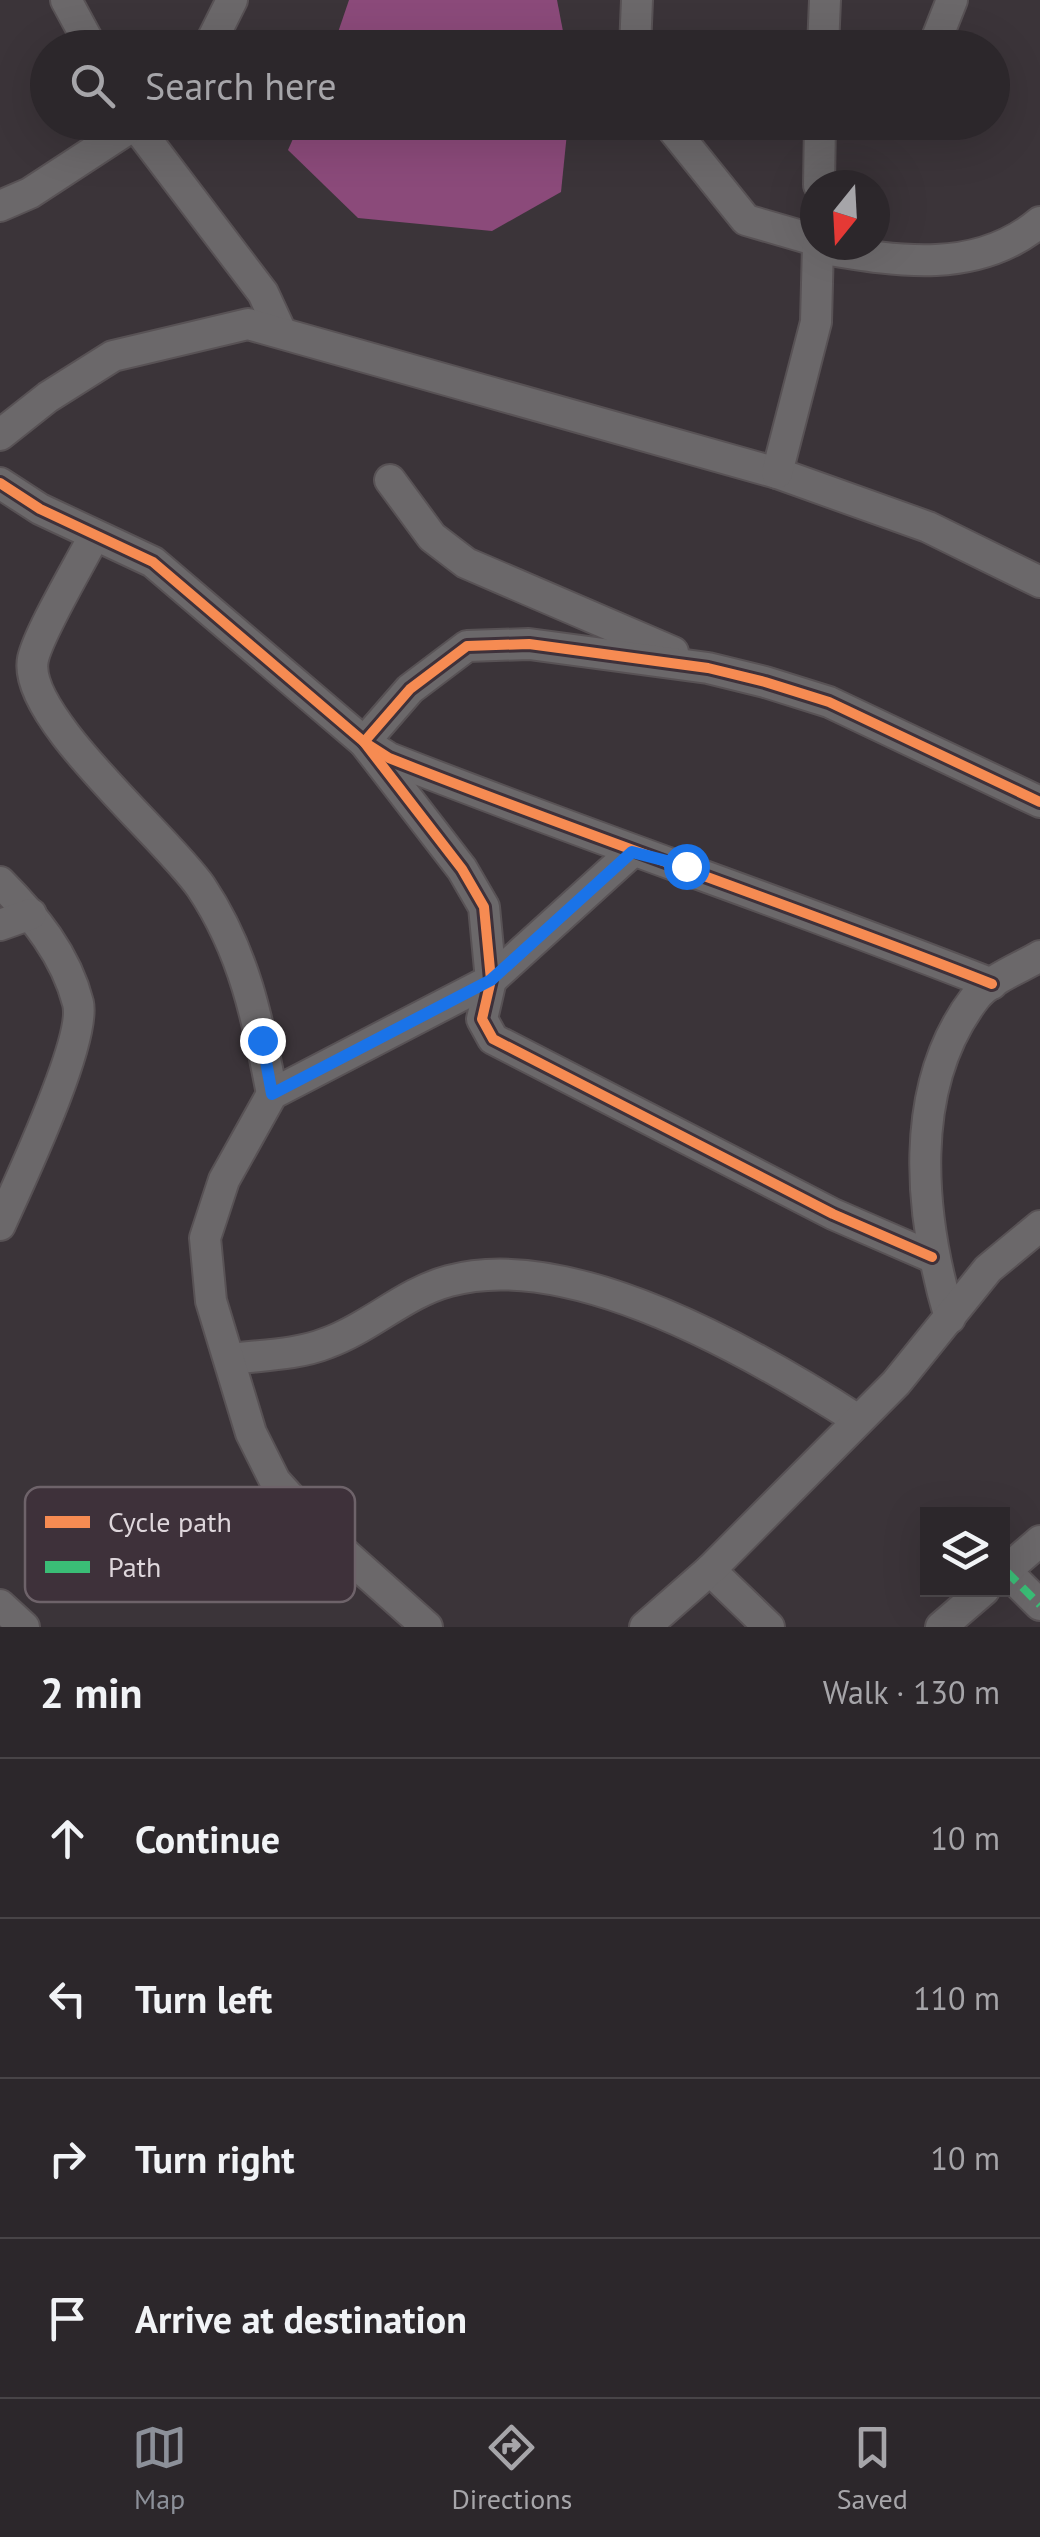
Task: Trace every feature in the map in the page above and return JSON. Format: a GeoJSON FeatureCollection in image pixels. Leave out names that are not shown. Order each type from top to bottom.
{"type":"FeatureCollection","features":[{"type":"Feature","properties":{"kind":"street"},"geometry":{"type":"LineString","coordinates":[[66,0],[82,30]]}},
{"type":"Feature","properties":{"kind":"street"},"geometry":{"type":"LineString","coordinates":[[217,30],[232,0]]}},
{"type":"Feature","properties":{"kind":"street"},"geometry":{"type":"LineString","coordinates":[[636,30],[637,0]]}},
{"type":"Feature","properties":{"kind":"street"},"geometry":{"type":"LineString","coordinates":[[824,30],[825,0]]}},
{"type":"Feature","properties":{"kind":"street"},"geometry":{"type":"LineString","coordinates":[[941,30],[952,0]]}},
{"type":"Feature","properties":{"kind":"street"},"geometry":{"type":"LineString","coordinates":[[0,206],[126,140]]}},
{"type":"Feature","properties":{"kind":"street"},"geometry":{"type":"LineString","coordinates":[[154,140],[263,293],[281,332]]}},
{"type":"Feature","properties":{"kind":"street"},"geometry":{"type":"LineString","coordinates":[[681,140],[746,220],[800,238]]}},
{"type":"Feature","properties":{"kind":"street"},"geometry":{"type":"LineString","coordinates":[[819,170],[820,140]]}},
{"type":"Feature","properties":{"kind":"street"},"geometry":{"type":"LineString","coordinates":[[890,257],[917,262],[979,257],[1022,237],[1040,222]]}},
{"type":"Feature","properties":{"kind":"street"},"geometry":{"type":"LineString","coordinates":[[777,473],[816,322],[817,260]]}},
{"type":"Feature","properties":{"kind":"street"},"geometry":{"type":"LineString","coordinates":[[2,428],[112,356],[248,324],[777,473],[928,528],[1040,582]]}},
{"type":"Feature","properties":{"kind":"street"},"geometry":{"type":"LineString","coordinates":[[390,480],[432,536],[466,563],[708,668],[829,702],[1040,802]]}},
{"type":"Feature","properties":{"kind":"street"},"geometry":{"type":"LineString","coordinates":[[0,483],[40,509],[153,562],[364,742],[389,758],[632,852],[686,866],[992,984]]}},
{"type":"Feature","properties":{"kind":"street"},"geometry":{"type":"LineString","coordinates":[[94,536],[33,659],[36,692],[64,736],[158,833],[201,887],[238,950],[257,1013],[272,1094]]}},
{"type":"Feature","properties":{"kind":"street"},"geometry":{"type":"LineString","coordinates":[[364,742],[410,689],[468,646],[529,644],[708,668]]}},
{"type":"Feature","properties":{"kind":"street"},"geometry":{"type":"LineString","coordinates":[[364,742],[462,869],[484,907],[491,980],[482,1018],[493,1039],[833,1214],[932,1258]]}},
{"type":"Feature","properties":{"kind":"street"},"geometry":{"type":"LineString","coordinates":[[280,1487],[252,1433],[211,1300],[205,1238],[224,1180],[272,1094],[491,980],[632,852]]}},
{"type":"Feature","properties":{"kind":"street"},"geometry":{"type":"LineString","coordinates":[[0,882],[49,937],[79,1005],[76,1032],[0,1225]]}},
{"type":"Feature","properties":{"kind":"street"},"geometry":{"type":"LineString","coordinates":[[0,925],[31,914]]}},
{"type":"Feature","properties":{"kind":"street"},"geometry":{"type":"LineString","coordinates":[[950,1318],[932,1258],[924,1199],[932,1096],[945,1049],[977,996],[1040,956]]}},
{"type":"Feature","properties":{"kind":"street"},"geometry":{"type":"LineString","coordinates":[[645,1627],[710,1570],[858,1420],[950,1318],[988,1269],[1040,1226]]}},
{"type":"Feature","properties":{"kind":"street"},"geometry":{"type":"LineString","coordinates":[[230,1359],[328,1343],[416,1291],[453,1280],[527,1278],[570,1282],[683,1323],[786,1374],[858,1420]]}},
{"type":"Feature","properties":{"kind":"street"},"geometry":{"type":"LineString","coordinates":[[1010,1567],[1040,1541]]}},
{"type":"Feature","properties":{"kind":"street"},"geometry":{"type":"LineString","coordinates":[[355,1563],[427,1627]]}},
{"type":"Feature","properties":{"kind":"street"},"geometry":{"type":"LineString","coordinates":[[710,1570],[770,1627]]}},
{"type":"Feature","properties":{"kind":"street"},"geometry":{"type":"LineString","coordinates":[[1010,1586],[1040,1605]]}},
{"type":"Feature","properties":{"kind":"street"},"geometry":{"type":"LineString","coordinates":[[942,1627],[976,1597]]}},
{"type":"Feature","properties":{"kind":"street"},"geometry":{"type":"LineString","coordinates":[[0,1606],[24,1627]]}},
{"type":"Feature","properties":{"kind":"shaded area"},"geometry":{"type":"Polygon","coordinates":[[[349,0],[557,0],[563,30],[339,30],[349,0]]]}},
{"type":"Feature","properties":{"kind":"shaded area"},"geometry":{"type":"Polygon","coordinates":[[[292,140],[566,140],[561,192],[492,231],[358,218],[288,150],[292,140]]]}},
{"type":"Feature","properties":{"kind":"marked path"},"geometry":{"type":"LineString","coordinates":[[1010,1575],[1040,1605]]}},
{"type":"Feature","properties":{"kind":"cycle path"},"geometry":{"type":"LineString","coordinates":[[0,483],[40,509],[153,562],[364,742],[389,758],[992,984]]}},
{"type":"Feature","properties":{"kind":"cycle path"},"geometry":{"type":"LineString","coordinates":[[932,1257],[833,1214],[493,1039],[482,1019],[491,980],[484,907],[462,869],[364,742],[410,689],[467,646],[529,644],[708,668],[765,682],[829,702],[1040,802]]}},
{"type":"Feature","properties":{"kind":"route"},"geometry":{"type":"LineString","coordinates":[[262,1040],[272,1094],[491,980],[632,852],[686,866]]}}]}
